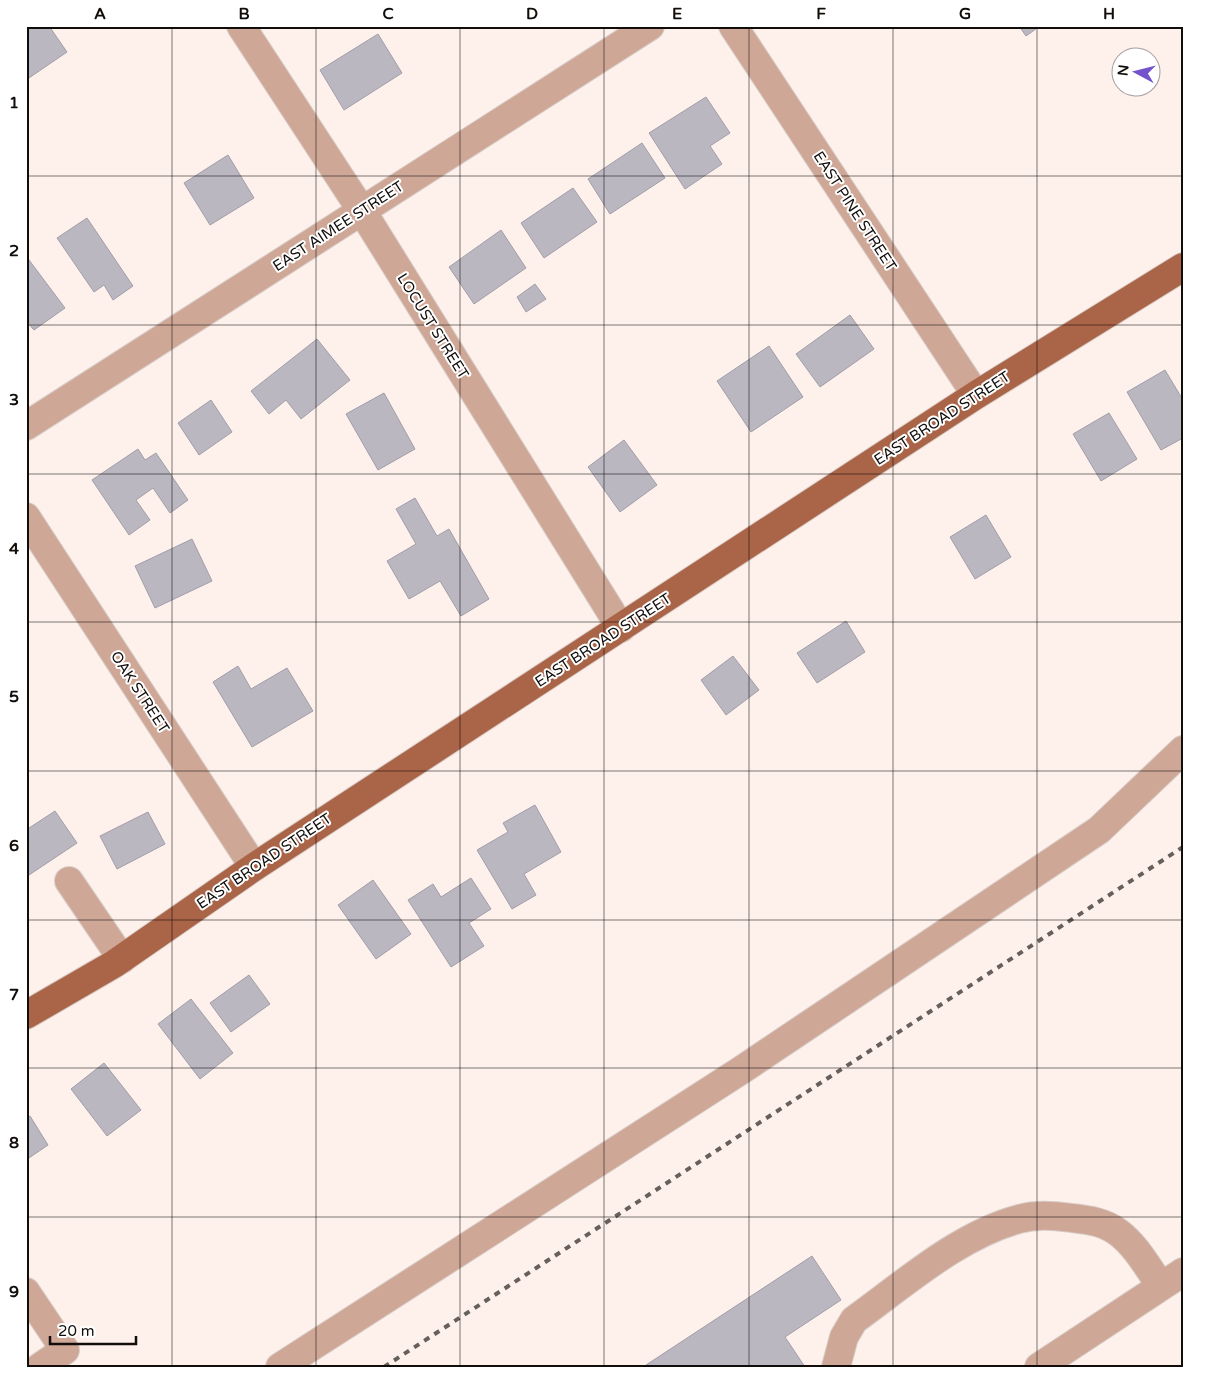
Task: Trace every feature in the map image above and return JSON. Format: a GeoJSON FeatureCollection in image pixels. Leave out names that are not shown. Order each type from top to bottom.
{"type":"FeatureCollection","features":[{"type":"Feature","properties":{"kind":"main road","name":"EAST BROAD STREET"},"geometry":{"type":"LineString","coordinates":[[27,1013],[122,959],[254,867],[976,395],[1183,267]]}},
{"type":"Feature","properties":{"kind":"street","name":"LOCUST STREET"},"geometry":{"type":"LineString","coordinates":[[241,26],[362,211],[621,628]]}},
{"type":"Feature","properties":{"kind":"street","name":"EAST AIMEE STREET"},"geometry":{"type":"LineString","coordinates":[[26,426],[650,26]]}},
{"type":"Feature","properties":{"kind":"street","name":"EAST PINE STREET"},"geometry":{"type":"LineString","coordinates":[[734,26],[976,395]]}},
{"type":"Feature","properties":{"kind":"street","name":"OAK STREET"},"geometry":{"type":"LineString","coordinates":[[26,517],[254,867]]}},
{"type":"Feature","properties":{"kind":"street"},"geometry":{"type":"LineString","coordinates":[[280,1367],[740,1071],[1098,830],[1183,750]]}},
{"type":"Feature","properties":{"kind":"street"},"geometry":{"type":"LineString","coordinates":[[69,881],[122,959]]}},
{"type":"Feature","properties":{"kind":"street"},"geometry":{"type":"LineString","coordinates":[[836,1367],[844,1337],[854,1320],[952,1250],[984,1231],[1020,1219],[1048,1215],[1103,1224],[1119,1233],[1172,1279],[1039,1367]]}},
{"type":"Feature","properties":{"kind":"street"},"geometry":{"type":"LineString","coordinates":[[26,1292],[56,1360]]}},
{"type":"Feature","properties":{"kind":"building"},"geometry":{"type":"Polygon","coordinates":[[[26,26],[49,26],[67,52],[26,80],[26,26]]]}},
{"type":"Feature","properties":{"kind":"building"},"geometry":{"type":"Polygon","coordinates":[[[1019,26],[1040,26],[1026,36],[1019,26]]]}},
{"type":"Feature","properties":{"kind":"building"},"geometry":{"type":"Polygon","coordinates":[[[378,34],[402,73],[344,110],[320,70],[378,34]]]}},
{"type":"Feature","properties":{"kind":"building"},"geometry":{"type":"Polygon","coordinates":[[[706,97],[730,133],[710,146],[722,164],[685,189],[649,133],[706,97]]]}},
{"type":"Feature","properties":{"kind":"building"},"geometry":{"type":"Polygon","coordinates":[[[642,143],[665,178],[610,214],[588,179],[642,143]]]}},
{"type":"Feature","properties":{"kind":"building"},"geometry":{"type":"Polygon","coordinates":[[[228,155],[254,198],[210,225],[184,183],[228,155]]]}},
{"type":"Feature","properties":{"kind":"building"},"geometry":{"type":"Polygon","coordinates":[[[573,188],[597,222],[544,258],[521,223],[573,188]]]}},
{"type":"Feature","properties":{"kind":"building"},"geometry":{"type":"Polygon","coordinates":[[[87,218],[133,286],[113,300],[104,285],[94,292],[57,238],[87,218]]]}},
{"type":"Feature","properties":{"kind":"building"},"geometry":{"type":"Polygon","coordinates":[[[501,230],[526,268],[474,304],[449,267],[501,230]]]}},
{"type":"Feature","properties":{"kind":"building"},"geometry":{"type":"Polygon","coordinates":[[[26,256],[65,308],[34,330],[26,321],[26,256]]]}},
{"type":"Feature","properties":{"kind":"building"},"geometry":{"type":"Polygon","coordinates":[[[535,284],[546,299],[526,312],[517,297],[535,284]]]}},
{"type":"Feature","properties":{"kind":"building"},"geometry":{"type":"Polygon","coordinates":[[[850,315],[874,349],[820,387],[796,354],[850,315]]]}},
{"type":"Feature","properties":{"kind":"building"},"geometry":{"type":"Polygon","coordinates":[[[317,339],[350,380],[301,419],[286,400],[269,414],[251,391],[317,339]]]}},
{"type":"Feature","properties":{"kind":"building"},"geometry":{"type":"Polygon","coordinates":[[[769,346],[803,397],[751,432],[717,381],[769,346]]]}},
{"type":"Feature","properties":{"kind":"building"},"geometry":{"type":"Polygon","coordinates":[[[1165,370],[1183,400],[1183,438],[1161,450],[1127,392],[1165,370]]]}},
{"type":"Feature","properties":{"kind":"building"},"geometry":{"type":"Polygon","coordinates":[[[384,393],[415,449],[378,470],[346,414],[384,393]]]}},
{"type":"Feature","properties":{"kind":"building"},"geometry":{"type":"Polygon","coordinates":[[[211,400],[232,432],[199,455],[178,423],[211,400]]]}},
{"type":"Feature","properties":{"kind":"building"},"geometry":{"type":"Polygon","coordinates":[[[1109,413],[1137,459],[1101,481],[1073,434],[1109,413]]]}},
{"type":"Feature","properties":{"kind":"building"},"geometry":{"type":"Polygon","coordinates":[[[624,440],[657,485],[620,512],[588,467],[624,440]]]}},
{"type":"Feature","properties":{"kind":"building"},"geometry":{"type":"Polygon","coordinates":[[[138,449],[145,460],[156,453],[188,500],[170,513],[153,488],[136,500],[150,520],[129,535],[92,480],[138,449]]]}},
{"type":"Feature","properties":{"kind":"building"},"geometry":{"type":"Polygon","coordinates":[[[415,498],[437,536],[449,529],[489,599],[461,616],[440,581],[409,599],[387,561],[416,544],[396,509],[415,498]]]}},
{"type":"Feature","properties":{"kind":"building"},"geometry":{"type":"Polygon","coordinates":[[[986,515],[1011,557],[975,579],[950,537],[986,515]]]}},
{"type":"Feature","properties":{"kind":"building"},"geometry":{"type":"Polygon","coordinates":[[[192,539],[212,581],[155,608],[135,566],[192,539]]]}},
{"type":"Feature","properties":{"kind":"building"},"geometry":{"type":"Polygon","coordinates":[[[846,621],[865,652],[817,683],[797,653],[846,621]]]}},
{"type":"Feature","properties":{"kind":"building"},"geometry":{"type":"Polygon","coordinates":[[[733,656],[759,690],[726,715],[701,680],[733,656]]]}},
{"type":"Feature","properties":{"kind":"building"},"geometry":{"type":"Polygon","coordinates":[[[238,666],[251,689],[287,668],[313,711],[252,747],[213,682],[238,666]]]}},
{"type":"Feature","properties":{"kind":"building"},"geometry":{"type":"Polygon","coordinates":[[[535,805],[561,852],[524,874],[536,895],[512,909],[477,850],[508,832],[503,823],[535,805]]]}},
{"type":"Feature","properties":{"kind":"building"},"geometry":{"type":"Polygon","coordinates":[[[55,811],[77,843],[26,877],[26,830],[55,811]]]}},
{"type":"Feature","properties":{"kind":"building"},"geometry":{"type":"Polygon","coordinates":[[[148,812],[165,844],[117,869],[100,836],[148,812]]]}},
{"type":"Feature","properties":{"kind":"building"},"geometry":{"type":"Polygon","coordinates":[[[471,878],[491,909],[469,923],[484,946],[451,967],[408,900],[433,884],[441,897],[471,878]]]}},
{"type":"Feature","properties":{"kind":"building"},"geometry":{"type":"Polygon","coordinates":[[[373,880],[411,934],[376,959],[338,905],[373,880]]]}},
{"type":"Feature","properties":{"kind":"building"},"geometry":{"type":"Polygon","coordinates":[[[249,975],[270,1004],[231,1032],[210,1003],[249,975]]]}},
{"type":"Feature","properties":{"kind":"building"},"geometry":{"type":"Polygon","coordinates":[[[191,999],[233,1053],[200,1079],[158,1024],[191,999]]]}},
{"type":"Feature","properties":{"kind":"building"},"geometry":{"type":"Polygon","coordinates":[[[104,1063],[141,1110],[107,1136],[71,1089],[104,1063]]]}},
{"type":"Feature","properties":{"kind":"building"},"geometry":{"type":"Polygon","coordinates":[[[30,1116],[48,1145],[26,1160],[26,1118],[30,1116]]]}},
{"type":"Feature","properties":{"kind":"building"},"geometry":{"type":"Polygon","coordinates":[[[812,1256],[841,1300],[785,1337],[805,1367],[647,1367],[646,1365],[812,1256]]]}},
{"type":"Feature","properties":{"kind":"railway"},"geometry":{"type":"LineString","coordinates":[[384,1367],[1183,847]]}}]}
